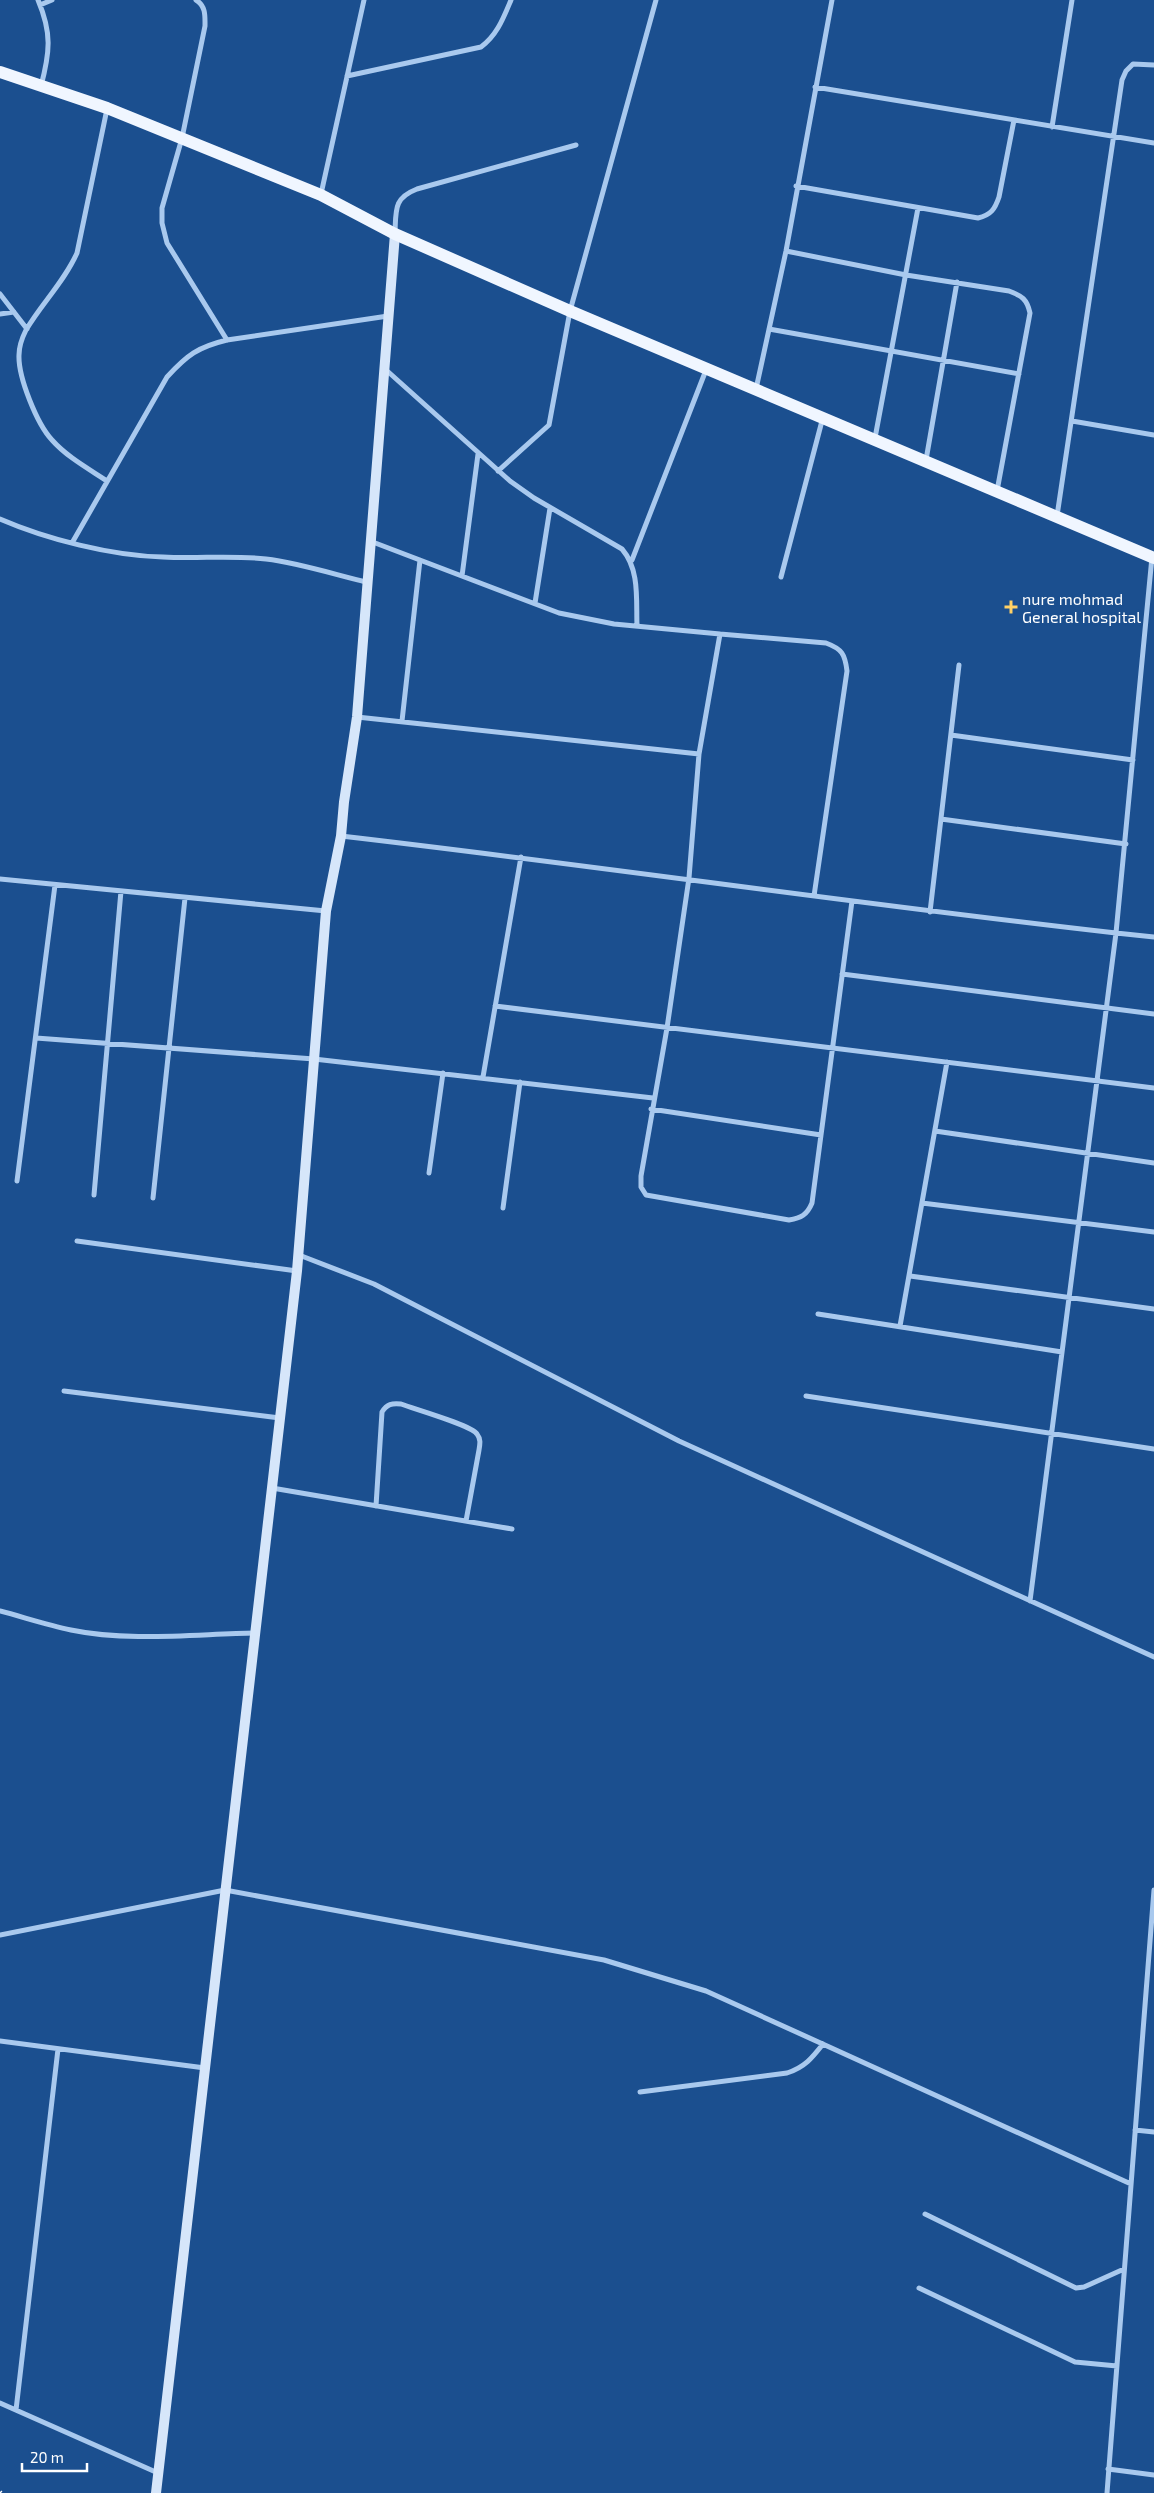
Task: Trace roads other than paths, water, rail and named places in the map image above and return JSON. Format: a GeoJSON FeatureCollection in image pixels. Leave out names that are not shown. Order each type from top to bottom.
{"type":"FeatureCollection","features":[{"type":"Feature","properties":{"kind":"main road"},"geometry":{"type":"LineString","coordinates":[[0,72],[107,108],[321,195],[395,234],[570,311],[1153,557]]}},
{"type":"Feature","properties":{"kind":"street"},"geometry":{"type":"LineString","coordinates":[[41,86],[49,54],[49,36],[46,18],[39,2],[52,0]]}},
{"type":"Feature","properties":{"kind":"street"},"geometry":{"type":"LineString","coordinates":[[321,195],[364,0]]}},
{"type":"Feature","properties":{"kind":"street"},"geometry":{"type":"LineString","coordinates":[[347,76],[481,47],[492,39],[511,0]]}},
{"type":"Feature","properties":{"kind":"street"},"geometry":{"type":"LineString","coordinates":[[498,471],[549,425],[570,311],[656,0]]}},
{"type":"Feature","properties":{"kind":"street"},"geometry":{"type":"LineString","coordinates":[[756,389],[786,251],[796,186],[832,0]]}},
{"type":"Feature","properties":{"kind":"street"},"geometry":{"type":"LineString","coordinates":[[1052,127],[1072,0]]}},
{"type":"Feature","properties":{"kind":"street"},"geometry":{"type":"LineString","coordinates":[[201,1],[205,13],[205,26],[182,138],[162,208],[162,223],[167,243],[227,340]]}},
{"type":"Feature","properties":{"kind":"street"},"geometry":{"type":"LineString","coordinates":[[1057,516],[1122,80],[1126,71],[1133,64],[1154,65]]}},
{"type":"Feature","properties":{"kind":"street"},"geometry":{"type":"LineString","coordinates":[[815,87],[1154,143]]}},
{"type":"Feature","properties":{"kind":"street"},"geometry":{"type":"LineString","coordinates":[[107,108],[77,253],[68,271],[27,329],[21,342],[19,355],[20,373],[42,428],[60,449],[107,481]]}},
{"type":"Feature","properties":{"kind":"street"},"geometry":{"type":"LineString","coordinates":[[796,186],[978,218],[987,216],[996,208],[1014,120]]}},
{"type":"Feature","properties":{"kind":"street"},"geometry":{"type":"LineString","coordinates":[[156,2493],[297,1271],[326,911],[341,836],[344,802],[357,717],[396,207],[403,194],[417,189],[576,145]]}},
{"type":"Feature","properties":{"kind":"street"},"geometry":{"type":"LineString","coordinates":[[875,439],[918,208]]}},
{"type":"Feature","properties":{"kind":"street"},"geometry":{"type":"LineString","coordinates":[[786,251],[906,275],[1010,291],[1022,296],[1028,302],[1030,313],[997,491]]}},
{"type":"Feature","properties":{"kind":"street"},"geometry":{"type":"LineString","coordinates":[[926,461],[957,282]]}},
{"type":"Feature","properties":{"kind":"street"},"geometry":{"type":"LineString","coordinates":[[0,294],[27,329]]}},
{"type":"Feature","properties":{"kind":"street"},"geometry":{"type":"LineString","coordinates":[[0,314],[14,312]]}},
{"type":"Feature","properties":{"kind":"street"},"geometry":{"type":"LineString","coordinates":[[72,543],[168,377],[183,359],[204,346],[227,340],[388,316]]}},
{"type":"Feature","properties":{"kind":"street"},"geometry":{"type":"LineString","coordinates":[[769,329],[1019,374]]}},
{"type":"Feature","properties":{"kind":"street"},"geometry":{"type":"LineString","coordinates":[[384,368],[498,471],[550,508],[622,549],[632,560],[635,574],[637,626]]}},
{"type":"Feature","properties":{"kind":"street"},"geometry":{"type":"LineString","coordinates":[[632,560],[707,368]]}},
{"type":"Feature","properties":{"kind":"street"},"geometry":{"type":"LineString","coordinates":[[781,577],[823,417]]}},
{"type":"Feature","properties":{"kind":"street"},"geometry":{"type":"LineString","coordinates":[[1072,421],[1154,435]]}},
{"type":"Feature","properties":{"kind":"street"},"geometry":{"type":"LineString","coordinates":[[462,576],[478,454]]}},
{"type":"Feature","properties":{"kind":"street"},"geometry":{"type":"LineString","coordinates":[[535,603],[550,508]]}},
{"type":"Feature","properties":{"kind":"street"},"geometry":{"type":"LineString","coordinates":[[0,519],[20,528],[72,543],[161,558],[264,559],[366,582]]}},
{"type":"Feature","properties":{"kind":"street"},"geometry":{"type":"LineString","coordinates":[[369,541],[584,620],[826,643],[840,649],[845,658],[846,671],[814,896]]}},
{"type":"Feature","properties":{"kind":"street"},"geometry":{"type":"LineString","coordinates":[[1030,1602],[1116,933],[1153,557]]}},
{"type":"Feature","properties":{"kind":"street"},"geometry":{"type":"LineString","coordinates":[[402,721],[420,560]]}},
{"type":"Feature","properties":{"kind":"street"},"geometry":{"type":"LineString","coordinates":[[720,634],[699,754],[689,878],[667,1028],[653,1098],[641,1176],[641,1187],[646,1195],[789,1220],[800,1218],[808,1212],[812,1203],[852,901]]}},
{"type":"Feature","properties":{"kind":"street"},"geometry":{"type":"LineString","coordinates":[[930,912],[959,665]]}},
{"type":"Feature","properties":{"kind":"street"},"geometry":{"type":"LineString","coordinates":[[357,717],[699,754]]}},
{"type":"Feature","properties":{"kind":"street"},"geometry":{"type":"LineString","coordinates":[[950,735],[1133,760]]}},
{"type":"Feature","properties":{"kind":"street"},"geometry":{"type":"LineString","coordinates":[[941,819],[1126,844]]}},
{"type":"Feature","properties":{"kind":"street"},"geometry":{"type":"LineString","coordinates":[[341,836],[689,878],[930,912],[1154,937]]}},
{"type":"Feature","properties":{"kind":"street"},"geometry":{"type":"LineString","coordinates":[[483,1077],[520,857]]}},
{"type":"Feature","properties":{"kind":"street"},"geometry":{"type":"LineString","coordinates":[[0,879],[326,911]]}},
{"type":"Feature","properties":{"kind":"street"},"geometry":{"type":"LineString","coordinates":[[17,1181],[55,885]]}},
{"type":"Feature","properties":{"kind":"street"},"geometry":{"type":"LineString","coordinates":[[94,1195],[122,892]]}},
{"type":"Feature","properties":{"kind":"street"},"geometry":{"type":"LineString","coordinates":[[153,1198],[185,898]]}},
{"type":"Feature","properties":{"kind":"street"},"geometry":{"type":"LineString","coordinates":[[842,974],[1154,1014]]}},
{"type":"Feature","properties":{"kind":"street"},"geometry":{"type":"LineString","coordinates":[[495,1006],[1154,1088]]}},
{"type":"Feature","properties":{"kind":"street"},"geometry":{"type":"LineString","coordinates":[[36,1038],[314,1059],[443,1072],[653,1098]]}},
{"type":"Feature","properties":{"kind":"street"},"geometry":{"type":"LineString","coordinates":[[900,1326],[947,1062]]}},
{"type":"Feature","properties":{"kind":"street"},"geometry":{"type":"LineString","coordinates":[[429,1174],[443,1072]]}},
{"type":"Feature","properties":{"kind":"street"},"geometry":{"type":"LineString","coordinates":[[503,1208],[520,1082]]}},
{"type":"Feature","properties":{"kind":"street"},"geometry":{"type":"LineString","coordinates":[[651,1110],[821,1135]]}},
{"type":"Feature","properties":{"kind":"street"},"geometry":{"type":"LineString","coordinates":[[935,1131],[1154,1163]]}},
{"type":"Feature","properties":{"kind":"street"},"geometry":{"type":"LineString","coordinates":[[922,1203],[1154,1232]]}},
{"type":"Feature","properties":{"kind":"street"},"geometry":{"type":"LineString","coordinates":[[77,1241],[297,1271]]}},
{"type":"Feature","properties":{"kind":"street"},"geometry":{"type":"LineString","coordinates":[[298,1255],[374,1284],[679,1441],[1154,1657]]}},
{"type":"Feature","properties":{"kind":"street"},"geometry":{"type":"LineString","coordinates":[[910,1276],[1154,1309]]}},
{"type":"Feature","properties":{"kind":"street"},"geometry":{"type":"LineString","coordinates":[[818,1314],[1062,1352]]}},
{"type":"Feature","properties":{"kind":"street"},"geometry":{"type":"LineString","coordinates":[[64,1391],[280,1418]]}},
{"type":"Feature","properties":{"kind":"street"},"geometry":{"type":"LineString","coordinates":[[806,1396],[1154,1449]]}},
{"type":"Feature","properties":{"kind":"street"},"geometry":{"type":"LineString","coordinates":[[376,1506],[382,1412],[386,1406],[393,1403],[401,1404],[467,1427],[477,1433],[480,1441],[479,1450],[466,1521]]}},
{"type":"Feature","properties":{"kind":"street"},"geometry":{"type":"LineString","coordinates":[[272,1488],[512,1529]]}},
{"type":"Feature","properties":{"kind":"street"},"geometry":{"type":"LineString","coordinates":[[0,1611],[72,1630],[101,1633],[142,1635],[255,1633]]}},
{"type":"Feature","properties":{"kind":"street"},"geometry":{"type":"LineString","coordinates":[[0,1935],[225,1890],[604,1960],[706,1991],[1131,2184]]}},
{"type":"Feature","properties":{"kind":"street"},"geometry":{"type":"LineString","coordinates":[[1106,2493],[1135,2130],[1152,1953],[1154,1890]]}},
{"type":"Feature","properties":{"kind":"street"},"geometry":{"type":"LineString","coordinates":[[0,2042],[205,2068]]}},
{"type":"Feature","properties":{"kind":"street"},"geometry":{"type":"LineString","coordinates":[[640,2092],[787,2073],[801,2068],[809,2062],[823,2044]]}},
{"type":"Feature","properties":{"kind":"street"},"geometry":{"type":"LineString","coordinates":[[16,2410],[58,2049]]}},
{"type":"Feature","properties":{"kind":"street"},"geometry":{"type":"LineString","coordinates":[[1135,2130],[1154,2132]]}},
{"type":"Feature","properties":{"kind":"street"},"geometry":{"type":"LineString","coordinates":[[924,2214],[1076,2288],[1084,2287],[1124,2269]]}},
{"type":"Feature","properties":{"kind":"street"},"geometry":{"type":"LineString","coordinates":[[919,2288],[1075,2362],[1117,2366]]}},
{"type":"Feature","properties":{"kind":"street"},"geometry":{"type":"LineString","coordinates":[[0,2403],[158,2473]]}},
{"type":"Feature","properties":{"kind":"street"},"geometry":{"type":"LineString","coordinates":[[1108,2469],[1154,2475]]}},
{"type":"Feature","properties":{"kind":"place","name":"nure mohmad General hospital"},"geometry":{"type":"Point","coordinates":[1011,607]}}]}
